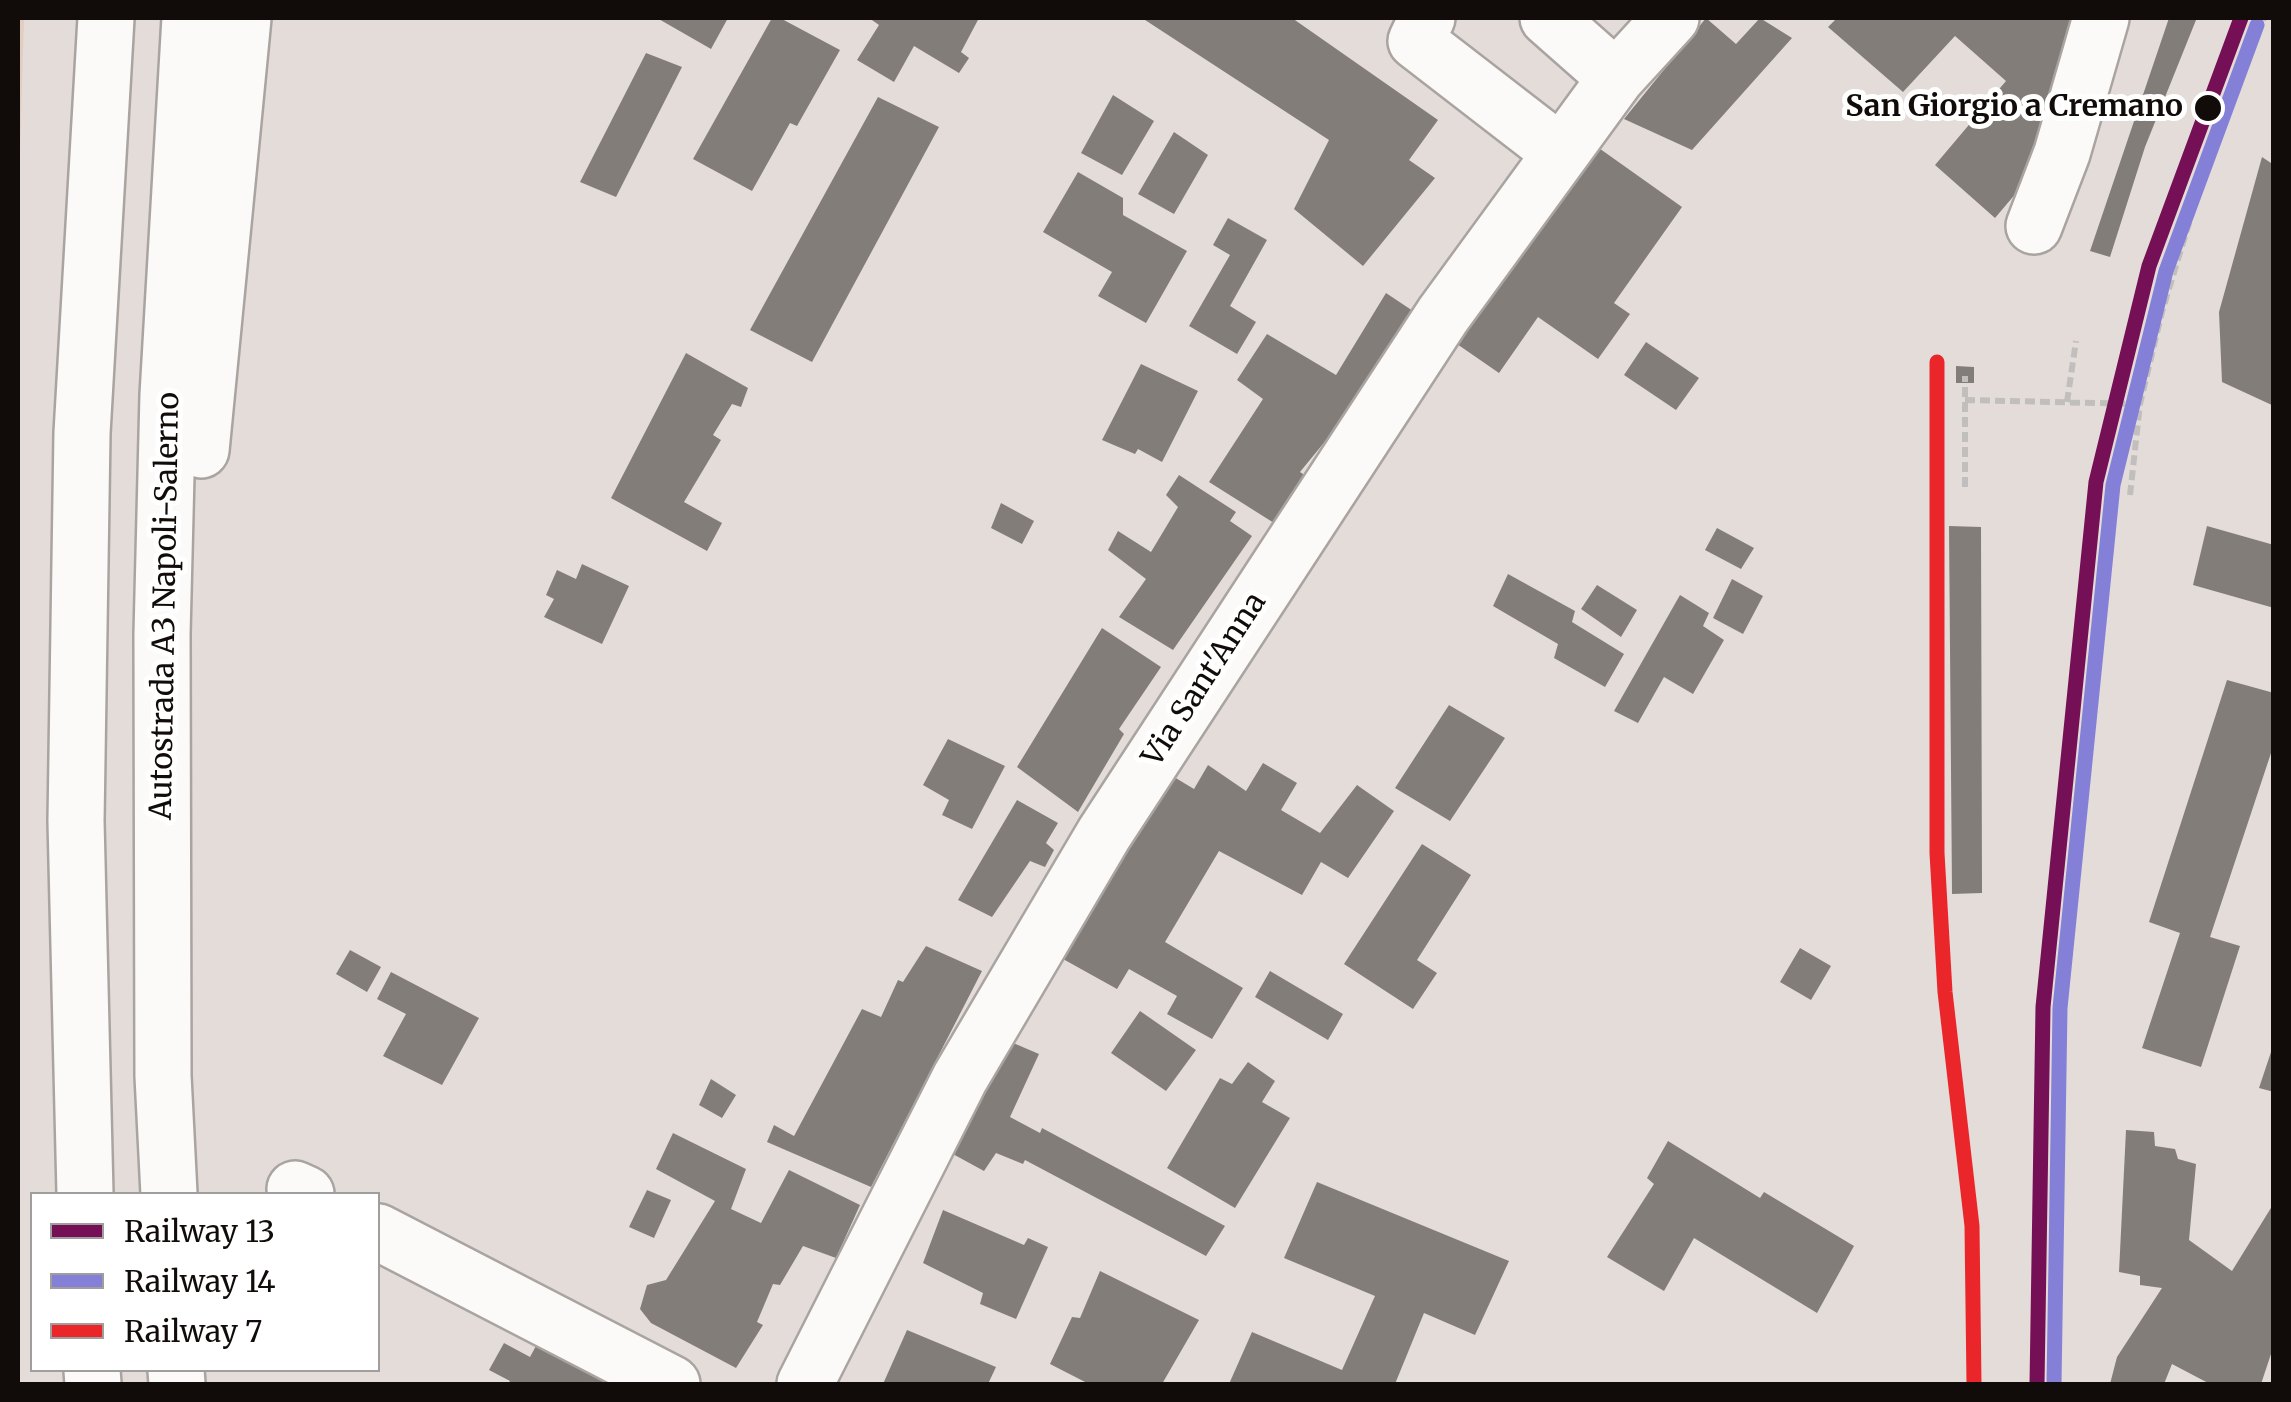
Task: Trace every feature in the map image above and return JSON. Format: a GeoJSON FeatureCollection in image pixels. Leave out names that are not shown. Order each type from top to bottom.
{"type":"FeatureCollection","features":[{"type":"Feature","properties":{"kind":"main road"},"geometry":{"type":"LineString","coordinates":[[85,1192],[76,821],[81,472],[106,18]]}},
{"type":"Feature","properties":{"kind":"main road","name":"Autostrada A3 Napoli-Salerno"},"geometry":{"type":"LineString","coordinates":[[169,1192],[163,1076],[162,634],[168,394],[190,18]]}},
{"type":"Feature","properties":{"kind":"main road"},"geometry":{"type":"LineString","coordinates":[[162,634],[201,447],[243,18]]}},
{"type":"Feature","properties":{"kind":"main road"},"geometry":{"type":"LineString","coordinates":[[1548,18],[1616,78]]}},
{"type":"Feature","properties":{"kind":"main road","name":"Via Sant'Anna"},"geometry":{"type":"LineString","coordinates":[[804,1384],[960,1078],[1104,834],[1443,315],[1616,78],[1672,18]]}},
{"type":"Feature","properties":{"kind":"main road"},"geometry":{"type":"LineString","coordinates":[[2034,226],[2062,153],[2102,18]]}},
{"type":"Feature","properties":{"kind":"main road"},"geometry":{"type":"LineString","coordinates":[[1408,25],[1561,153]]}},
{"type":"Feature","properties":{"kind":"main road"},"geometry":{"type":"LineString","coordinates":[[380,1233],[672,1384]]}},
{"type":"Feature","properties":{"kind":"path"},"geometry":{"type":"LineString","coordinates":[[2130,495],[2142,414],[2140,404],[2198,195],[2264,18]]}},
{"type":"Feature","properties":{"kind":"path"},"geometry":{"type":"LineString","coordinates":[[2067,402],[2076,341]]}},
{"type":"Feature","properties":{"kind":"path"},"geometry":{"type":"LineString","coordinates":[[1965,376],[1965,487]]}},
{"type":"Feature","properties":{"kind":"path"},"geometry":{"type":"LineString","coordinates":[[1965,400],[2140,404]]}},
{"type":"Feature","properties":{"kind":"shaded area"},"geometry":{"type":"Polygon","coordinates":[[[18,18],[24,18],[18,219],[18,18]]]}},
{"type":"Feature","properties":{"kind":"building"},"geometry":{"type":"Polygon","coordinates":[[[657,18],[728,18],[711,49],[657,18]]]}},
{"type":"Feature","properties":{"kind":"building"},"geometry":{"type":"Polygon","coordinates":[[[772,18],[780,18],[840,50],[797,126],[790,123],[752,191],[693,159],[772,18]]]}},
{"type":"Feature","properties":{"kind":"building"},"geometry":{"type":"Polygon","coordinates":[[[869,18],[979,18],[961,52],[969,58],[959,73],[914,46],[894,82],[857,60],[879,25],[869,18]]]}},
{"type":"Feature","properties":{"kind":"building"},"geometry":{"type":"Polygon","coordinates":[[[1142,18],[1292,18],[1438,120],[1409,160],[1435,178],[1363,266],[1294,209],[1329,140],[1142,18]]]}},
{"type":"Feature","properties":{"kind":"building"},"geometry":{"type":"Polygon","coordinates":[[[1706,18],[1736,44],[1760,18],[1792,38],[1692,150],[1624,119],[1706,18]]]}},
{"type":"Feature","properties":{"kind":"building"},"geometry":{"type":"Polygon","coordinates":[[[1837,18],[2077,18],[2034,172],[1995,218],[1935,165],[2006,81],[1955,36],[1903,92],[1828,27],[1837,18]]]}},
{"type":"Feature","properties":{"kind":"building"},"geometry":{"type":"Polygon","coordinates":[[[2169,18],[2196,20],[2145,147],[2110,257],[2090,251],[2169,18]]]}},
{"type":"Feature","properties":{"kind":"building"},"geometry":{"type":"Polygon","coordinates":[[[646,53],[682,67],[616,197],[580,182],[646,53]]]}},
{"type":"Feature","properties":{"kind":"building"},"geometry":{"type":"Polygon","coordinates":[[[1113,95],[1154,121],[1122,175],[1081,153],[1113,95]]]}},
{"type":"Feature","properties":{"kind":"building"},"geometry":{"type":"Polygon","coordinates":[[[878,97],[939,127],[812,362],[750,330],[878,97]]]}},
{"type":"Feature","properties":{"kind":"building"},"geometry":{"type":"Polygon","coordinates":[[[1174,132],[1208,155],[1174,214],[1138,194],[1174,132]]]}},
{"type":"Feature","properties":{"kind":"building"},"geometry":{"type":"Polygon","coordinates":[[[1596,146],[1682,207],[1614,303],[1630,314],[1598,359],[1538,317],[1499,373],[1457,344],[1596,146]]]}},
{"type":"Feature","properties":{"kind":"building"},"geometry":{"type":"Polygon","coordinates":[[[2262,157],[2274,165],[2274,406],[2222,382],[2219,312],[2262,157]]]}},
{"type":"Feature","properties":{"kind":"building"},"geometry":{"type":"Polygon","coordinates":[[[1078,172],[1123,198],[1123,215],[1187,251],[1146,323],[1098,296],[1112,272],[1043,232],[1078,172]]]}},
{"type":"Feature","properties":{"kind":"building"},"geometry":{"type":"Polygon","coordinates":[[[1228,218],[1267,240],[1230,306],[1256,322],[1237,354],[1189,326],[1230,255],[1213,245],[1228,218]]]}},
{"type":"Feature","properties":{"kind":"building"},"geometry":{"type":"Polygon","coordinates":[[[1386,293],[1419,315],[1340,447],[1327,439],[1300,472],[1306,476],[1274,523],[1209,482],[1263,399],[1237,380],[1267,334],[1336,375],[1386,293]]]}},
{"type":"Feature","properties":{"kind":"building"},"geometry":{"type":"Polygon","coordinates":[[[1646,342],[1699,378],[1676,410],[1624,375],[1646,342]]]}},
{"type":"Feature","properties":{"kind":"building"},"geometry":{"type":"Polygon","coordinates":[[[686,353],[748,388],[741,407],[732,404],[713,435],[721,440],[684,502],[722,523],[707,551],[611,498],[686,353]]]}},
{"type":"Feature","properties":{"kind":"building"},"geometry":{"type":"Polygon","coordinates":[[[1141,364],[1198,391],[1162,462],[1138,449],[1135,454],[1102,440],[1141,364]]]}},
{"type":"Feature","properties":{"kind":"building"},"geometry":{"type":"Polygon","coordinates":[[[1956,366],[1974,367],[1974,383],[1956,383],[1956,366]]]}},
{"type":"Feature","properties":{"kind":"building"},"geometry":{"type":"Polygon","coordinates":[[[1179,475],[1236,512],[1230,521],[1252,536],[1173,650],[1119,617],[1146,579],[1108,550],[1118,531],[1151,552],[1178,507],[1166,495],[1179,475]]]}},
{"type":"Feature","properties":{"kind":"building"},"geometry":{"type":"Polygon","coordinates":[[[1001,503],[1034,521],[1022,544],[991,528],[1001,503]]]}},
{"type":"Feature","properties":{"kind":"building"},"geometry":{"type":"Polygon","coordinates":[[[1949,526],[1981,527],[1982,893],[1952,894],[1949,526]]]}},
{"type":"Feature","properties":{"kind":"building"},"geometry":{"type":"Polygon","coordinates":[[[2207,526],[2274,545],[2274,608],[2193,585],[2207,526]]]}},
{"type":"Feature","properties":{"kind":"building"},"geometry":{"type":"Polygon","coordinates":[[[1717,528],[1754,548],[1741,569],[1705,550],[1717,528]]]}},
{"type":"Feature","properties":{"kind":"building"},"geometry":{"type":"Polygon","coordinates":[[[582,564],[629,586],[602,644],[544,617],[554,599],[546,595],[557,570],[576,579],[582,564]]]}},
{"type":"Feature","properties":{"kind":"building"},"geometry":{"type":"Polygon","coordinates":[[[1508,574],[1575,611],[1572,622],[1624,654],[1605,687],[1554,658],[1558,644],[1493,606],[1508,574]]]}},
{"type":"Feature","properties":{"kind":"building"},"geometry":{"type":"Polygon","coordinates":[[[1732,579],[1763,596],[1743,634],[1713,618],[1732,579]]]}},
{"type":"Feature","properties":{"kind":"building"},"geometry":{"type":"Polygon","coordinates":[[[1597,585],[1637,610],[1621,637],[1581,609],[1597,585]]]}},
{"type":"Feature","properties":{"kind":"building"},"geometry":{"type":"Polygon","coordinates":[[[1680,595],[1709,613],[1703,626],[1724,640],[1693,694],[1664,677],[1638,723],[1614,711],[1680,595]]]}},
{"type":"Feature","properties":{"kind":"building"},"geometry":{"type":"Polygon","coordinates":[[[1102,628],[1161,667],[1119,729],[1124,734],[1078,812],[1017,767],[1102,628]]]}},
{"type":"Feature","properties":{"kind":"building"},"geometry":{"type":"Polygon","coordinates":[[[2227,680],[2274,693],[2274,744],[2210,937],[2240,946],[2201,1067],[2142,1048],[2180,933],[2149,922],[2227,680]]]}},
{"type":"Feature","properties":{"kind":"building"},"geometry":{"type":"Polygon","coordinates":[[[1449,705],[1505,738],[1450,821],[1395,788],[1449,705]]]}},
{"type":"Feature","properties":{"kind":"building"},"geometry":{"type":"Polygon","coordinates":[[[948,739],[1005,766],[972,829],[942,815],[949,800],[923,785],[948,739]]]}},
{"type":"Feature","properties":{"kind":"building"},"geometry":{"type":"Polygon","coordinates":[[[1263,763],[1297,783],[1281,810],[1320,833],[1357,785],[1394,811],[1348,878],[1321,862],[1302,895],[1219,851],[1165,942],[1243,988],[1212,1039],[1167,1014],[1177,996],[1129,969],[1117,989],[1054,954],[1164,771],[1194,789],[1208,765],[1246,791],[1263,763]]]}},
{"type":"Feature","properties":{"kind":"building"},"geometry":{"type":"Polygon","coordinates":[[[1017,800],[1058,823],[1046,843],[1054,850],[1045,867],[1030,861],[992,917],[958,900],[1017,800]]]}},
{"type":"Feature","properties":{"kind":"building"},"geometry":{"type":"Polygon","coordinates":[[[1422,844],[1471,875],[1417,960],[1437,973],[1413,1009],[1344,964],[1422,844]]]}},
{"type":"Feature","properties":{"kind":"building"},"geometry":{"type":"Polygon","coordinates":[[[926,946],[982,971],[871,1187],[767,1142],[774,1125],[794,1136],[862,1009],[881,1017],[898,980],[903,982],[926,946]]]}},
{"type":"Feature","properties":{"kind":"building"},"geometry":{"type":"Polygon","coordinates":[[[1800,948],[1831,966],[1811,1000],[1780,982],[1800,948]]]}},
{"type":"Feature","properties":{"kind":"building"},"geometry":{"type":"Polygon","coordinates":[[[350,950],[381,967],[367,992],[336,974],[350,950]]]}},
{"type":"Feature","properties":{"kind":"building"},"geometry":{"type":"Polygon","coordinates":[[[1270,971],[1343,1014],[1328,1040],[1255,997],[1270,971]]]}},
{"type":"Feature","properties":{"kind":"building"},"geometry":{"type":"Polygon","coordinates":[[[391,972],[479,1018],[442,1085],[383,1056],[406,1014],[377,999],[391,972]]]}},
{"type":"Feature","properties":{"kind":"building"},"geometry":{"type":"Polygon","coordinates":[[[1140,1011],[1196,1050],[1166,1091],[1111,1053],[1140,1011]]]}},
{"type":"Feature","properties":{"kind":"building"},"geometry":{"type":"Polygon","coordinates":[[[1004,1039],[1039,1054],[1010,1117],[1040,1133],[1042,1128],[1225,1226],[1206,1256],[1025,1160],[1023,1164],[996,1153],[984,1171],[951,1153],[1004,1039]]]}},
{"type":"Feature","properties":{"kind":"building"},"geometry":{"type":"Polygon","coordinates":[[[2274,1046],[2274,1092],[2259,1088],[2274,1046]]]}},
{"type":"Feature","properties":{"kind":"building"},"geometry":{"type":"Polygon","coordinates":[[[1248,1062],[1275,1081],[1262,1102],[1290,1118],[1235,1208],[1167,1168],[1220,1078],[1232,1084],[1248,1062]]]}},
{"type":"Feature","properties":{"kind":"building"},"geometry":{"type":"Polygon","coordinates":[[[711,1079],[736,1095],[722,1118],[699,1105],[711,1079]]]}},
{"type":"Feature","properties":{"kind":"building"},"geometry":{"type":"Polygon","coordinates":[[[2126,1130],[2154,1132],[2155,1146],[2175,1149],[2178,1159],[2196,1164],[2189,1240],[2232,1271],[2274,1203],[2274,1345],[2261,1384],[2210,1384],[2172,1364],[2164,1384],[2110,1384],[2117,1357],[2162,1288],[2140,1285],[2140,1276],[2119,1272],[2126,1130]]]}},
{"type":"Feature","properties":{"kind":"building"},"geometry":{"type":"Polygon","coordinates":[[[673,1133],[746,1169],[731,1209],[761,1223],[789,1170],[860,1205],[836,1258],[803,1246],[780,1285],[773,1284],[757,1322],[763,1325],[736,1368],[651,1323],[640,1309],[647,1285],[666,1280],[715,1201],[656,1169],[673,1133]]]}},
{"type":"Feature","properties":{"kind":"building"},"geometry":{"type":"Polygon","coordinates":[[[1668,1141],[1760,1198],[1764,1192],[1854,1246],[1817,1313],[1694,1238],[1664,1291],[1607,1257],[1654,1184],[1647,1178],[1668,1141]]]}},
{"type":"Feature","properties":{"kind":"building"},"geometry":{"type":"Polygon","coordinates":[[[1317,1182],[1509,1261],[1475,1335],[1424,1313],[1395,1384],[1229,1384],[1252,1332],[1342,1370],[1375,1296],[1284,1258],[1317,1182]]]}},
{"type":"Feature","properties":{"kind":"building"},"geometry":{"type":"Polygon","coordinates":[[[647,1190],[671,1200],[654,1238],[629,1227],[647,1190]]]}},
{"type":"Feature","properties":{"kind":"building"},"geometry":{"type":"Polygon","coordinates":[[[943,1210],[1024,1245],[1028,1238],[1048,1247],[1016,1319],[980,1304],[983,1293],[923,1263],[943,1210]]]}},
{"type":"Feature","properties":{"kind":"building"},"geometry":{"type":"Polygon","coordinates":[[[1100,1271],[1199,1320],[1162,1384],[1089,1384],[1050,1364],[1072,1317],[1080,1318],[1100,1271]]]}},
{"type":"Feature","properties":{"kind":"building"},"geometry":{"type":"Polygon","coordinates":[[[907,1330],[996,1367],[988,1384],[883,1384],[907,1330]]]}},
{"type":"Feature","properties":{"kind":"building"},"geometry":{"type":"Polygon","coordinates":[[[543,1333],[638,1384],[508,1384],[510,1381],[489,1370],[504,1343],[530,1357],[543,1333]]]}},
{"type":"Feature","properties":{"kind":"rail line","name":"13"},"geometry":{"type":"LineString","coordinates":[[2037,1384],[2043,1007],[2096,482],[2149,266],[2241,18]]}},
{"type":"Feature","properties":{"kind":"rail line","name":"14"},"geometry":{"type":"LineString","coordinates":[[2054,1384],[2060,1008],[2113,485],[2166,271],[2257,25]]}},
{"type":"Feature","properties":{"kind":"rail line","name":"7"},"geometry":{"type":"LineString","coordinates":[[1937,362],[1937,853],[1945,992],[1972,1226],[1974,1384]]}},
{"type":"Feature","properties":{"kind":"place","name":"San Giorgio a Cremano"},"geometry":{"type":"Point","coordinates":[2208,108]}}]}
